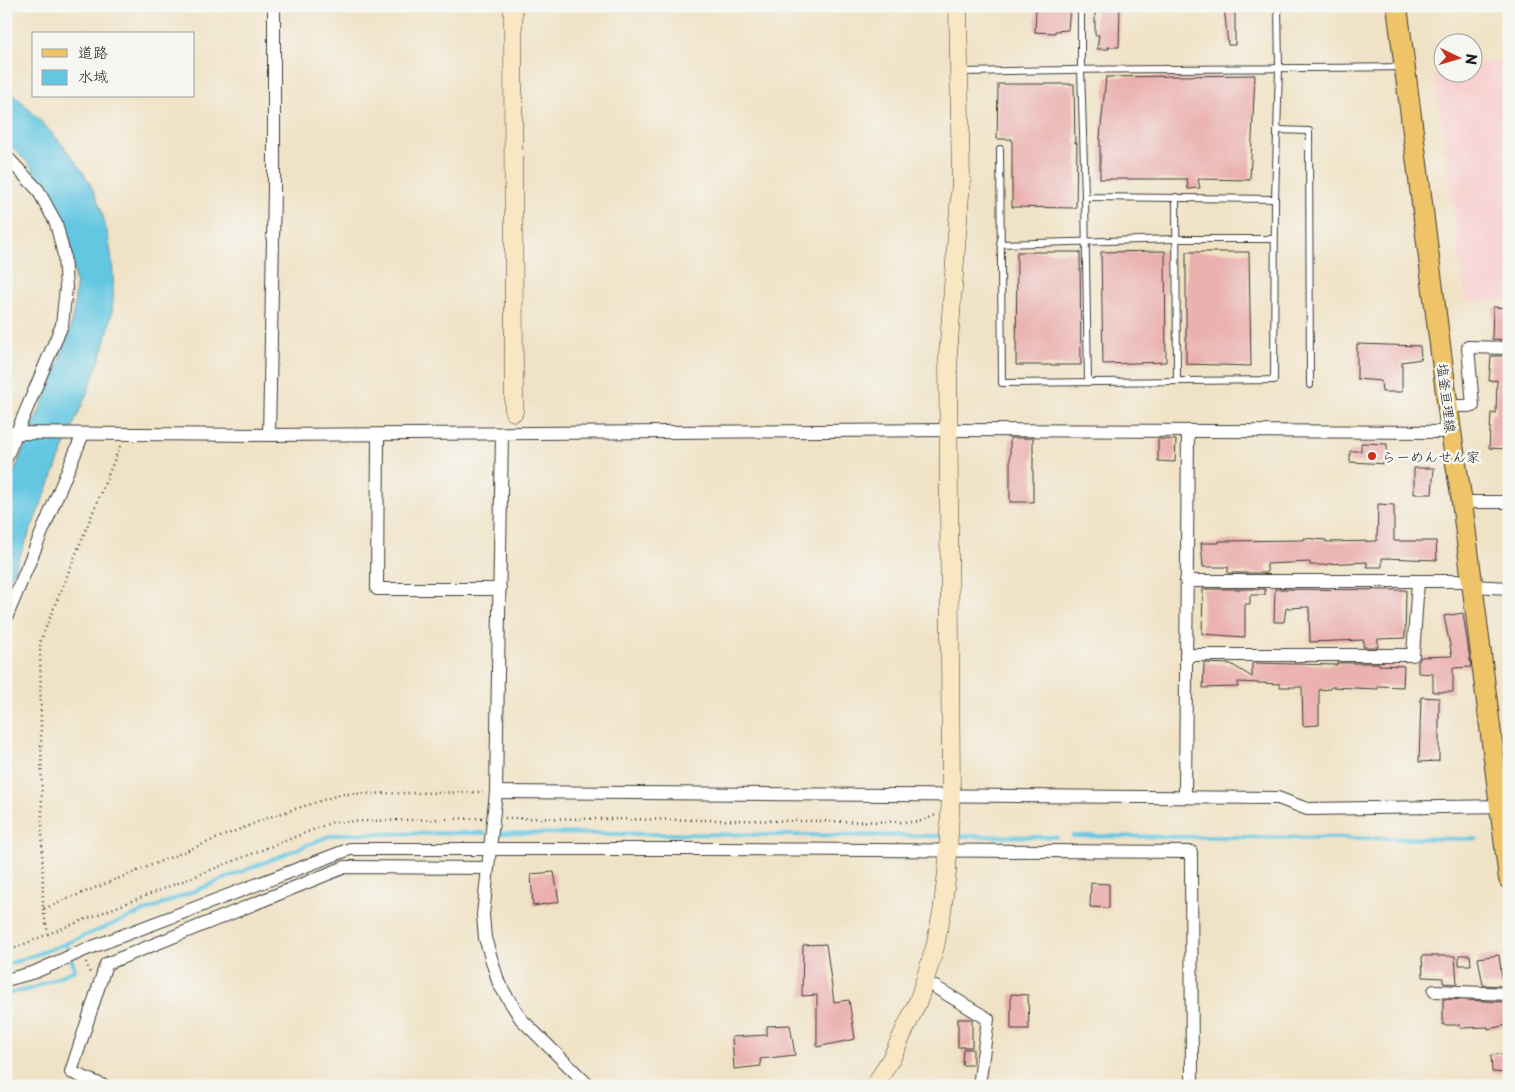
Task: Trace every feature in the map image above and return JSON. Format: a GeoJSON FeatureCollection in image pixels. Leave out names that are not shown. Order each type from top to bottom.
{"type":"FeatureCollection","features":[{"type":"Feature","properties":{"kind":"main road","name":"塩釜亘理線"},"geometry":{"type":"LineString","coordinates":[[1397,6],[1447,406],[1504,806],[1509,879]]}},
{"type":"Feature","properties":{"kind":"street"},"geometry":{"type":"LineString","coordinates":[[270,435],[274,190],[274,6]]}},
{"type":"Feature","properties":{"kind":"street"},"geometry":{"type":"LineString","coordinates":[[513,6],[514,412]]}},
{"type":"Feature","properties":{"kind":"street"},"geometry":{"type":"LineString","coordinates":[[875,1086],[893,1055],[919,999],[935,948],[942,912],[949,847],[951,794],[948,355],[961,180],[958,6]]}},
{"type":"Feature","properties":{"kind":"street"},"geometry":{"type":"LineString","coordinates":[[6,156],[38,190],[56,223],[64,255],[66,288],[62,325],[6,458]]}},
{"type":"Feature","properties":{"kind":"street"},"geometry":{"type":"LineString","coordinates":[[1447,406],[1473,406],[1468,348],[1509,348]]}},
{"type":"Feature","properties":{"kind":"street"},"geometry":{"type":"LineString","coordinates":[[16,434],[378,435],[950,430],[1451,432]]}},
{"type":"Feature","properties":{"kind":"street"},"geometry":{"type":"LineString","coordinates":[[1185,797],[1188,431]]}},
{"type":"Feature","properties":{"kind":"street"},"geometry":{"type":"LineString","coordinates":[[6,618],[81,434]]}},
{"type":"Feature","properties":{"kind":"street"},"geometry":{"type":"LineString","coordinates":[[502,434],[496,792],[483,915],[485,938],[499,984],[520,1019],[589,1086]]}},
{"type":"Feature","properties":{"kind":"street"},"geometry":{"type":"LineString","coordinates":[[378,435],[376,589],[500,589]]}},
{"type":"Feature","properties":{"kind":"street"},"geometry":{"type":"LineString","coordinates":[[1462,502],[1509,502]]}},
{"type":"Feature","properties":{"kind":"street"},"geometry":{"type":"LineString","coordinates":[[1186,581],[1418,581],[1472,583],[1509,588]]}},
{"type":"Feature","properties":{"kind":"street"},"geometry":{"type":"LineString","coordinates":[[1186,655],[1413,655],[1418,581]]}},
{"type":"Feature","properties":{"kind":"street"},"geometry":{"type":"LineString","coordinates":[[496,792],[1278,798],[1307,808],[1504,806]]}},
{"type":"Feature","properties":{"kind":"street"},"geometry":{"type":"LineString","coordinates":[[6,980],[35,972],[79,952],[350,849],[949,847],[1191,852],[1192,1086]]}},
{"type":"Feature","properties":{"kind":"street"},"geometry":{"type":"LineString","coordinates":[[104,1086],[71,1072],[106,964],[345,866],[488,868]]}},
{"type":"Feature","properties":{"kind":"street"},"geometry":{"type":"LineString","coordinates":[[925,980],[988,1019],[980,1086]]}},
{"type":"Feature","properties":{"kind":"street"},"geometry":{"type":"LineString","coordinates":[[1434,992],[1509,994]]}},
{"type":"Feature","properties":{"kind":"lane"},"geometry":{"type":"LineString","coordinates":[[1081,6],[1088,382]]}},
{"type":"Feature","properties":{"kind":"lane"},"geometry":{"type":"LineString","coordinates":[[1000,149],[1002,382],[1274,380],[1273,239],[1277,130],[1278,6]]}},
{"type":"Feature","properties":{"kind":"lane"},"geometry":{"type":"LineString","coordinates":[[959,72],[1081,68],[1278,69],[1405,67]]}},
{"type":"Feature","properties":{"kind":"lane"},"geometry":{"type":"LineString","coordinates":[[1277,130],[1309,132],[1310,386]]}},
{"type":"Feature","properties":{"kind":"lane"},"geometry":{"type":"LineString","coordinates":[[1085,197],[1275,199]]}},
{"type":"Feature","properties":{"kind":"lane"},"geometry":{"type":"LineString","coordinates":[[1176,197],[1177,381]]}},
{"type":"Feature","properties":{"kind":"lane"},"geometry":{"type":"LineString","coordinates":[[1000,244],[1176,239],[1273,239]]}},
{"type":"Feature","properties":{"kind":"path"},"geometry":{"type":"LineString","coordinates":[[48,934],[43,909],[40,642],[126,434]]}},
{"type":"Feature","properties":{"kind":"path"},"geometry":{"type":"LineString","coordinates":[[43,909],[270,817],[342,794],[496,792]]}},
{"type":"Feature","properties":{"kind":"path"},"geometry":{"type":"LineString","coordinates":[[6,952],[66,927]]}},
{"type":"Feature","properties":{"kind":"path"},"geometry":{"type":"LineString","coordinates":[[79,952],[91,976],[102,978]]}},
{"type":"Feature","properties":{"kind":"shaded area"},"geometry":{"type":"Polygon","coordinates":[[[1482,63],[1509,63],[1509,301],[1466,301],[1436,82],[1482,82],[1482,63]]]}},
{"type":"Feature","properties":{"kind":"water"},"geometry":{"type":"Polygon","coordinates":[[[6,86],[62,144],[82,170],[97,198],[107,231],[110,249],[113,301],[108,332],[99,361],[6,589],[6,491],[53,378],[70,330],[76,286],[70,240],[64,220],[53,196],[29,164],[6,141],[6,86]]]}},
{"type":"Feature","properties":{"kind":"building"},"geometry":{"type":"Polygon","coordinates":[[[1036,6],[1070,6],[1068,30],[1055,31],[1055,33],[1035,32],[1036,6]]]}},
{"type":"Feature","properties":{"kind":"building"},"geometry":{"type":"Polygon","coordinates":[[[1095,6],[1120,6],[1119,47],[1097,49],[1099,35],[1095,35],[1095,6]]]}},
{"type":"Feature","properties":{"kind":"building"},"geometry":{"type":"Polygon","coordinates":[[[1224,6],[1235,6],[1235,45],[1228,45],[1224,6]]]}},
{"type":"Feature","properties":{"kind":"building"},"geometry":{"type":"Polygon","coordinates":[[[1255,75],[1250,180],[1198,179],[1200,188],[1188,189],[1187,179],[1100,179],[1100,137],[1106,77],[1255,75]]]}},
{"type":"Feature","properties":{"kind":"building"},"geometry":{"type":"Polygon","coordinates":[[[998,84],[1074,84],[1075,143],[1077,143],[1076,208],[1012,207],[1012,139],[997,139],[998,84]]]}},
{"type":"Feature","properties":{"kind":"building"},"geometry":{"type":"Polygon","coordinates":[[[1165,251],[1166,362],[1103,364],[1101,252],[1165,251]]]}},
{"type":"Feature","properties":{"kind":"building"},"geometry":{"type":"Polygon","coordinates":[[[1017,252],[1080,252],[1081,365],[1016,365],[1017,252]]]}},
{"type":"Feature","properties":{"kind":"building"},"geometry":{"type":"Polygon","coordinates":[[[1186,252],[1249,252],[1251,366],[1186,364],[1186,252]]]}},
{"type":"Feature","properties":{"kind":"building"},"geometry":{"type":"Polygon","coordinates":[[[1493,307],[1509,308],[1509,340],[1492,339],[1493,307]]]}},
{"type":"Feature","properties":{"kind":"building"},"geometry":{"type":"Polygon","coordinates":[[[1357,344],[1420,346],[1421,359],[1402,362],[1402,392],[1382,392],[1381,381],[1357,379],[1357,344]]]}},
{"type":"Feature","properties":{"kind":"building"},"geometry":{"type":"Polygon","coordinates":[[[1491,356],[1509,356],[1508,380],[1506,380],[1506,415],[1509,415],[1507,449],[1489,448],[1491,413],[1496,414],[1497,380],[1489,381],[1491,356]]]}},
{"type":"Feature","properties":{"kind":"building"},"geometry":{"type":"Polygon","coordinates":[[[1010,438],[1033,438],[1033,502],[1010,502],[1010,438]]]}},
{"type":"Feature","properties":{"kind":"building"},"geometry":{"type":"Polygon","coordinates":[[[1158,439],[1176,440],[1175,462],[1158,461],[1158,439]]]}},
{"type":"Feature","properties":{"kind":"building"},"geometry":{"type":"Polygon","coordinates":[[[1361,443],[1387,444],[1387,464],[1350,462],[1350,451],[1361,451],[1361,443]]]}},
{"type":"Feature","properties":{"kind":"building"},"geometry":{"type":"Polygon","coordinates":[[[1414,468],[1434,468],[1432,494],[1414,494],[1414,468]]]}},
{"type":"Feature","properties":{"kind":"building"},"geometry":{"type":"Polygon","coordinates":[[[1378,504],[1394,505],[1394,541],[1436,541],[1437,560],[1382,558],[1382,567],[1367,567],[1367,562],[1327,565],[1310,565],[1310,562],[1267,564],[1267,573],[1228,573],[1228,567],[1203,567],[1201,543],[1304,540],[1304,538],[1326,540],[1326,542],[1377,541],[1378,504]]]}},
{"type":"Feature","properties":{"kind":"building"},"geometry":{"type":"Polygon","coordinates":[[[1203,589],[1265,589],[1265,595],[1250,595],[1250,604],[1245,604],[1245,637],[1202,634],[1203,589]]]}},
{"type":"Feature","properties":{"kind":"building"},"geometry":{"type":"Polygon","coordinates":[[[1275,589],[1406,590],[1405,638],[1378,639],[1378,647],[1363,647],[1364,640],[1310,642],[1309,607],[1286,608],[1284,622],[1274,622],[1275,589]]]}},
{"type":"Feature","properties":{"kind":"building"},"geometry":{"type":"Polygon","coordinates":[[[1463,613],[1471,667],[1453,668],[1453,692],[1433,692],[1433,674],[1418,673],[1418,662],[1421,657],[1452,656],[1444,616],[1463,613]]]}},
{"type":"Feature","properties":{"kind":"building"},"geometry":{"type":"Polygon","coordinates":[[[1204,663],[1231,664],[1252,677],[1252,663],[1337,665],[1337,663],[1379,663],[1379,665],[1404,666],[1403,687],[1378,686],[1378,689],[1331,687],[1330,689],[1319,690],[1319,725],[1303,726],[1302,687],[1280,687],[1280,684],[1238,682],[1238,687],[1203,688],[1204,663]]]}},
{"type":"Feature","properties":{"kind":"building"},"geometry":{"type":"Polygon","coordinates":[[[1421,697],[1439,698],[1439,761],[1419,762],[1421,697]]]}},
{"type":"Feature","properties":{"kind":"building"},"geometry":{"type":"Polygon","coordinates":[[[554,872],[559,902],[533,906],[531,874],[554,872]]]}},
{"type":"Feature","properties":{"kind":"building"},"geometry":{"type":"Polygon","coordinates":[[[1091,883],[1109,884],[1109,908],[1090,907],[1091,883]]]}},
{"type":"Feature","properties":{"kind":"building"},"geometry":{"type":"Polygon","coordinates":[[[826,944],[834,1002],[849,1000],[855,1039],[817,1047],[817,995],[802,996],[803,945],[826,944]]]}},
{"type":"Feature","properties":{"kind":"building"},"geometry":{"type":"Polygon","coordinates":[[[1459,955],[1470,955],[1471,965],[1459,965],[1459,955]]]}},
{"type":"Feature","properties":{"kind":"building"},"geometry":{"type":"Polygon","coordinates":[[[1499,955],[1503,986],[1483,985],[1478,958],[1499,955]]]}},
{"type":"Feature","properties":{"kind":"building"},"geometry":{"type":"Polygon","coordinates":[[[1422,956],[1455,956],[1457,984],[1443,983],[1443,978],[1423,977],[1422,956]]]}},
{"type":"Feature","properties":{"kind":"building"},"geometry":{"type":"Polygon","coordinates":[[[1011,994],[1028,995],[1029,1029],[1011,1029],[1011,994]]]}},
{"type":"Feature","properties":{"kind":"building"},"geometry":{"type":"Polygon","coordinates":[[[1443,999],[1505,1002],[1508,1025],[1488,1029],[1488,1027],[1461,1028],[1460,1025],[1443,1025],[1443,999]]]}},
{"type":"Feature","properties":{"kind":"building"},"geometry":{"type":"Polygon","coordinates":[[[958,1019],[972,1019],[972,1047],[958,1047],[958,1019]]]}},
{"type":"Feature","properties":{"kind":"building"},"geometry":{"type":"Polygon","coordinates":[[[790,1025],[795,1055],[760,1059],[761,1066],[734,1069],[732,1037],[767,1035],[767,1026],[790,1025]]]}},
{"type":"Feature","properties":{"kind":"building"},"geometry":{"type":"Polygon","coordinates":[[[963,1049],[973,1049],[973,1065],[962,1065],[963,1049]]]}},
{"type":"Feature","properties":{"kind":"building"},"geometry":{"type":"Polygon","coordinates":[[[1506,1054],[1507,1073],[1492,1072],[1491,1055],[1506,1054]]]}},
{"type":"Feature","properties":{"kind":"waterway"},"geometry":{"type":"LineString","coordinates":[[6,965],[57,947],[329,836],[343,834],[484,833]]}},
{"type":"Feature","properties":{"kind":"waterway"},"geometry":{"type":"LineString","coordinates":[[500,833],[945,836]]}},
{"type":"Feature","properties":{"kind":"waterway"},"geometry":{"type":"LineString","coordinates":[[954,836],[1057,837]]}},
{"type":"Feature","properties":{"kind":"waterway"},"geometry":{"type":"LineString","coordinates":[[1073,836],[1477,839]]}},
{"type":"Feature","properties":{"kind":"waterway"},"geometry":{"type":"LineString","coordinates":[[6,994],[30,989],[75,970],[66,943]]}},
{"type":"Feature","properties":{"kind":"place","name":"らーめんせん家"},"geometry":{"type":"Point","coordinates":[1372,456]}}]}
